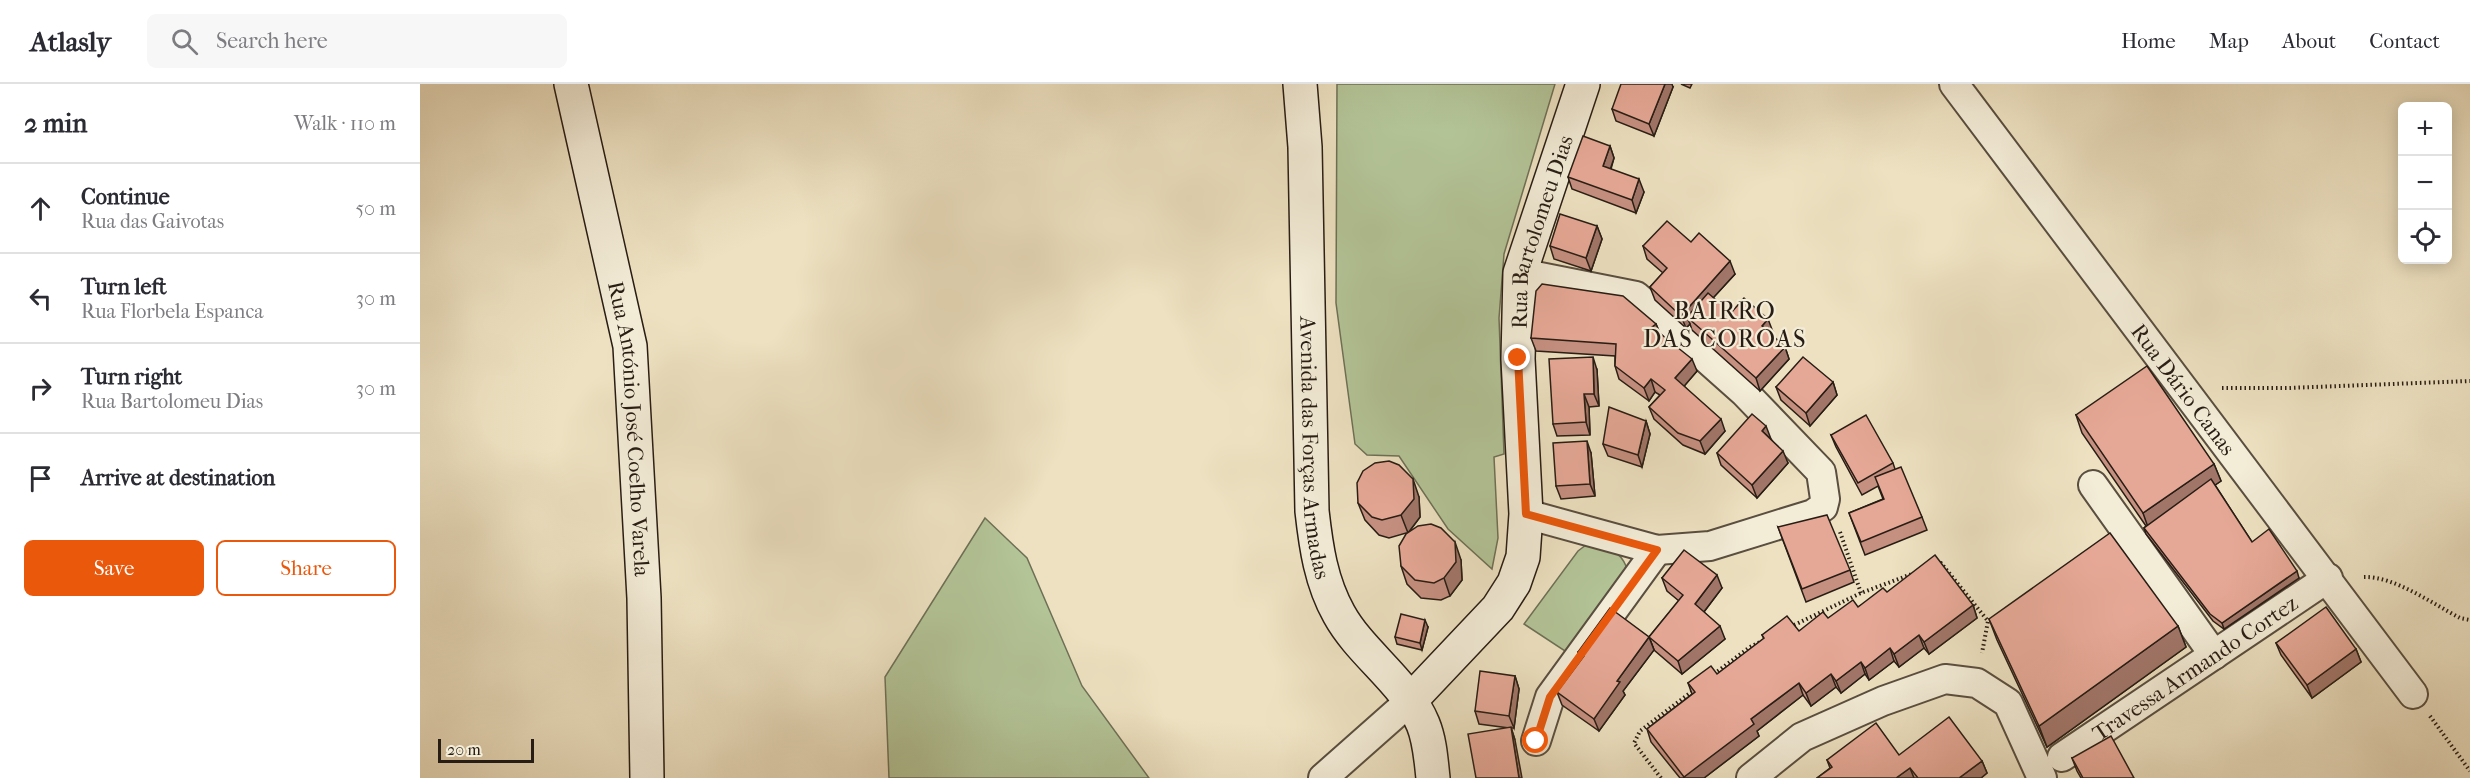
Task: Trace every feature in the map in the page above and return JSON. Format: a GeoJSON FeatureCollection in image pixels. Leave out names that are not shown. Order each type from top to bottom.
{"type":"FeatureCollection","features":[{"type":"Feature","properties":{"kind":"street","name":"Rua António José Coelho Varela"},"geometry":{"type":"LineString","coordinates":[[572,84],[630,345],[644,598],[647,778]]}},
{"type":"Feature","properties":{"kind":"street","name":"Avenida das Forças Armadas"},"geometry":{"type":"LineString","coordinates":[[1300,84],[1305,147],[1312,511],[1315,538],[1328,591],[1340,615],[1360,645],[1410,701],[1422,723],[1433,778]]}},
{"type":"Feature","properties":{"kind":"street","name":"Rua Bartolomeu Dias"},"geometry":{"type":"LineString","coordinates":[[1410,701],[1497,608],[1514,583],[1523,557],[1526,514],[1518,358],[1520,273],[1583,84]]}},
{"type":"Feature","properties":{"kind":"street","name":"Rua Dário Canas"},"geometry":{"type":"LineString","coordinates":[[1954,84],[2328,578],[2413,694]]}},
{"type":"Feature","properties":{"kind":"street"},"geometry":{"type":"LineString","coordinates":[[1520,273],[1636,296],[1744,392],[1821,472],[1825,500],[1822,507],[1813,514],[1710,546],[1657,550],[1526,514]]}},
{"type":"Feature","properties":{"kind":"street"},"geometry":{"type":"LineString","coordinates":[[2093,485],[2214,655]]}},
{"type":"Feature","properties":{"kind":"street"},"geometry":{"type":"LineString","coordinates":[[1536,741],[1550,697],[1657,550]]}},
{"type":"Feature","properties":{"kind":"street","name":"Travessa Armando Cortez"},"geometry":{"type":"LineString","coordinates":[[2062,757],[2328,578]]}},
{"type":"Feature","properties":{"kind":"street"},"geometry":{"type":"LineString","coordinates":[[1751,778],[1802,738],[1883,700],[1945,679],[1977,683],[2008,703],[2042,778]]}},
{"type":"Feature","properties":{"kind":"street"},"geometry":{"type":"LineString","coordinates":[[1323,778],[1410,701]]}},
{"type":"Feature","properties":{"kind":"path"},"geometry":{"type":"LineString","coordinates":[[2183,387],[2288,388],[2470,381]]}},
{"type":"Feature","properties":{"kind":"path"},"geometry":{"type":"LineString","coordinates":[[1822,507],[1834,516],[1861,593]]}},
{"type":"Feature","properties":{"kind":"path"},"geometry":{"type":"LineString","coordinates":[[1931,567],[1941,563],[1988,621],[1977,683]]}},
{"type":"Feature","properties":{"kind":"path"},"geometry":{"type":"LineString","coordinates":[[1780,632],[1861,593],[1921,570]]}},
{"type":"Feature","properties":{"kind":"path"},"geometry":{"type":"LineString","coordinates":[[2328,578],[2374,577],[2396,584],[2460,618],[2470,620]]}},
{"type":"Feature","properties":{"kind":"path"},"geometry":{"type":"LineString","coordinates":[[1713,675],[1750,647],[1770,637]]}},
{"type":"Feature","properties":{"kind":"path"},"geometry":{"type":"LineString","coordinates":[[1661,778],[1634,743],[1640,731],[1695,689]]}},
{"type":"Feature","properties":{"kind":"path"},"geometry":{"type":"LineString","coordinates":[[2413,694],[2470,771]]}},
{"type":"Feature","properties":{"kind":"green space"},"geometry":{"type":"Polygon","coordinates":[[[1337,84],[1555,84],[1504,254],[1499,318],[1504,454],[1494,457],[1498,538],[1492,569],[1448,529],[1399,456],[1367,455],[1355,444],[1336,303],[1337,84]]]}},
{"type":"Feature","properties":{"kind":"green space"},"geometry":{"type":"Polygon","coordinates":[[[985,518],[1027,558],[1082,686],[1149,778],[889,778],[885,677],[985,518]]]}},
{"type":"Feature","properties":{"kind":"green space"},"geometry":{"type":"Polygon","coordinates":[[[1586,545],[1615,552],[1626,566],[1623,575],[1568,653],[1524,624],[1578,551],[1586,545]]]}},
{"type":"Feature","properties":{"kind":"building"},"geometry":{"type":"Polygon","coordinates":[[[1621,84],[1665,84],[1649,124],[1612,109],[1621,84]]]}},
{"type":"Feature","properties":{"kind":"building"},"geometry":{"type":"Polygon","coordinates":[[[1583,136],[1610,146],[1603,166],[1639,179],[1632,200],[1568,177],[1583,136]]]}},
{"type":"Feature","properties":{"kind":"building"},"geometry":{"type":"Polygon","coordinates":[[[1560,214],[1597,226],[1586,258],[1550,246],[1560,214]]]}},
{"type":"Feature","properties":{"kind":"building"},"geometry":{"type":"Polygon","coordinates":[[[1667,221],[1691,242],[1699,233],[1730,261],[1681,316],[1650,287],[1667,268],[1643,246],[1667,221]]]}},
{"type":"Feature","properties":{"kind":"building"},"geometry":{"type":"Polygon","coordinates":[[[1542,284],[1623,296],[1656,324],[1652,327],[1692,359],[1675,378],[1721,419],[1700,441],[1678,433],[1649,407],[1665,390],[1651,379],[1644,388],[1615,366],[1616,344],[1531,338],[1536,291],[1542,284]]]}},
{"type":"Feature","properties":{"kind":"building"},"geometry":{"type":"Polygon","coordinates":[[[1708,293],[1731,313],[1744,298],[1768,319],[1762,326],[1785,347],[1756,378],[1687,317],[1708,293]]]}},
{"type":"Feature","properties":{"kind":"building"},"geometry":{"type":"Polygon","coordinates":[[[1593,357],[1594,394],[1584,394],[1586,422],[1553,424],[1549,359],[1593,357]]]}},
{"type":"Feature","properties":{"kind":"building"},"geometry":{"type":"Polygon","coordinates":[[[1803,357],[1833,382],[1806,413],[1776,387],[1803,357]]]}},
{"type":"Feature","properties":{"kind":"building"},"geometry":{"type":"Polygon","coordinates":[[[2147,366],[2214,464],[2143,513],[2076,415],[2147,366]]]}},
{"type":"Feature","properties":{"kind":"building"},"geometry":{"type":"Polygon","coordinates":[[[1609,407],[1646,421],[1638,455],[1603,444],[1609,407]]]}},
{"type":"Feature","properties":{"kind":"building"},"geometry":{"type":"Polygon","coordinates":[[[1752,414],[1766,426],[1762,431],[1783,451],[1752,485],[1717,453],[1752,414]]]}},
{"type":"Feature","properties":{"kind":"building"},"geometry":{"type":"Polygon","coordinates":[[[1866,415],[1893,463],[1858,483],[1831,435],[1866,415]]]}},
{"type":"Feature","properties":{"kind":"building"},"geometry":{"type":"Polygon","coordinates":[[[1587,441],[1590,484],[1556,486],[1553,443],[1587,441]]]}},
{"type":"Feature","properties":{"kind":"building"},"geometry":{"type":"Polygon","coordinates":[[[1389,461],[1399,465],[1413,479],[1414,499],[1401,515],[1382,520],[1372,517],[1358,503],[1357,483],[1363,471],[1375,463],[1389,461]]]}},
{"type":"Feature","properties":{"kind":"building"},"geometry":{"type":"Polygon","coordinates":[[[1901,467],[1922,517],[1861,542],[1849,513],[1884,499],[1875,477],[1901,467]]]}},
{"type":"Feature","properties":{"kind":"building"},"geometry":{"type":"Polygon","coordinates":[[[2211,479],[2252,542],[2269,529],[2297,571],[2222,623],[2210,614],[2144,528],[2211,479]]]}},
{"type":"Feature","properties":{"kind":"building"},"geometry":{"type":"Polygon","coordinates":[[[1827,515],[1850,570],[1802,589],[1778,527],[1827,515]]]}},
{"type":"Feature","properties":{"kind":"building"},"geometry":{"type":"Polygon","coordinates":[[[1431,524],[1441,528],[1455,542],[1456,562],[1444,578],[1434,583],[1415,580],[1401,566],[1399,546],[1406,534],[1418,526],[1431,524]]]}},
{"type":"Feature","properties":{"kind":"building"},"geometry":{"type":"Polygon","coordinates":[[[2110,533],[2178,626],[2039,726],[1989,619],[2110,533]]]}},
{"type":"Feature","properties":{"kind":"building"},"geometry":{"type":"Polygon","coordinates":[[[1684,550],[1717,575],[1695,604],[1720,626],[1678,661],[1649,637],[1683,595],[1662,578],[1684,550]]]}},
{"type":"Feature","properties":{"kind":"building"},"geometry":{"type":"Polygon","coordinates":[[[1935,555],[1973,605],[1924,642],[1919,635],[1894,654],[1890,648],[1865,668],[1861,662],[1836,681],[1831,674],[1806,693],[1799,683],[1751,719],[1754,724],[1684,777],[1647,729],[1695,692],[1688,683],[1711,666],[1717,674],[1764,638],[1762,635],[1787,616],[1799,631],[1823,612],[1828,618],[1853,600],[1858,607],[1883,588],[1887,592],[1935,555]]]}},
{"type":"Feature","properties":{"kind":"building"},"geometry":{"type":"Polygon","coordinates":[[[2326,607],[2356,649],[2307,685],[2276,643],[2326,607]]]}},
{"type":"Feature","properties":{"kind":"building"},"geometry":{"type":"Polygon","coordinates":[[[1610,608],[1649,637],[1617,681],[1620,682],[1594,719],[1557,692],[1584,656],[1578,652],[1610,608]]]}},
{"type":"Feature","properties":{"kind":"building"},"geometry":{"type":"Polygon","coordinates":[[[1401,614],[1425,620],[1420,643],[1395,637],[1401,614]]]}},
{"type":"Feature","properties":{"kind":"building"},"geometry":{"type":"Polygon","coordinates":[[[1480,671],[1515,676],[1509,716],[1475,711],[1480,671]]]}},
{"type":"Feature","properties":{"kind":"building"},"geometry":{"type":"Polygon","coordinates":[[[1949,717],[1982,761],[1959,778],[1918,778],[1910,768],[1896,778],[1817,778],[1832,767],[1827,760],[1876,723],[1899,755],[1949,717]]]}},
{"type":"Feature","properties":{"kind":"building"},"geometry":{"type":"Polygon","coordinates":[[[1511,727],[1519,778],[1476,778],[1468,734],[1511,727]]]}},
{"type":"Feature","properties":{"kind":"building"},"geometry":{"type":"Polygon","coordinates":[[[2111,736],[2134,778],[2083,778],[2072,758],[2111,736]]]}},
{"type":"Feature","properties":{"kind":"district","name":"BAIRRO DAS COROAS"},"geometry":{"type":"Point","coordinates":[1725,325]}},
{"type":"Feature","properties":{"kind":"route"},"geometry":{"type":"LineString","coordinates":[[1518,358],[1526,514],[1657,550],[1550,697],[1536,741]]}}]}
